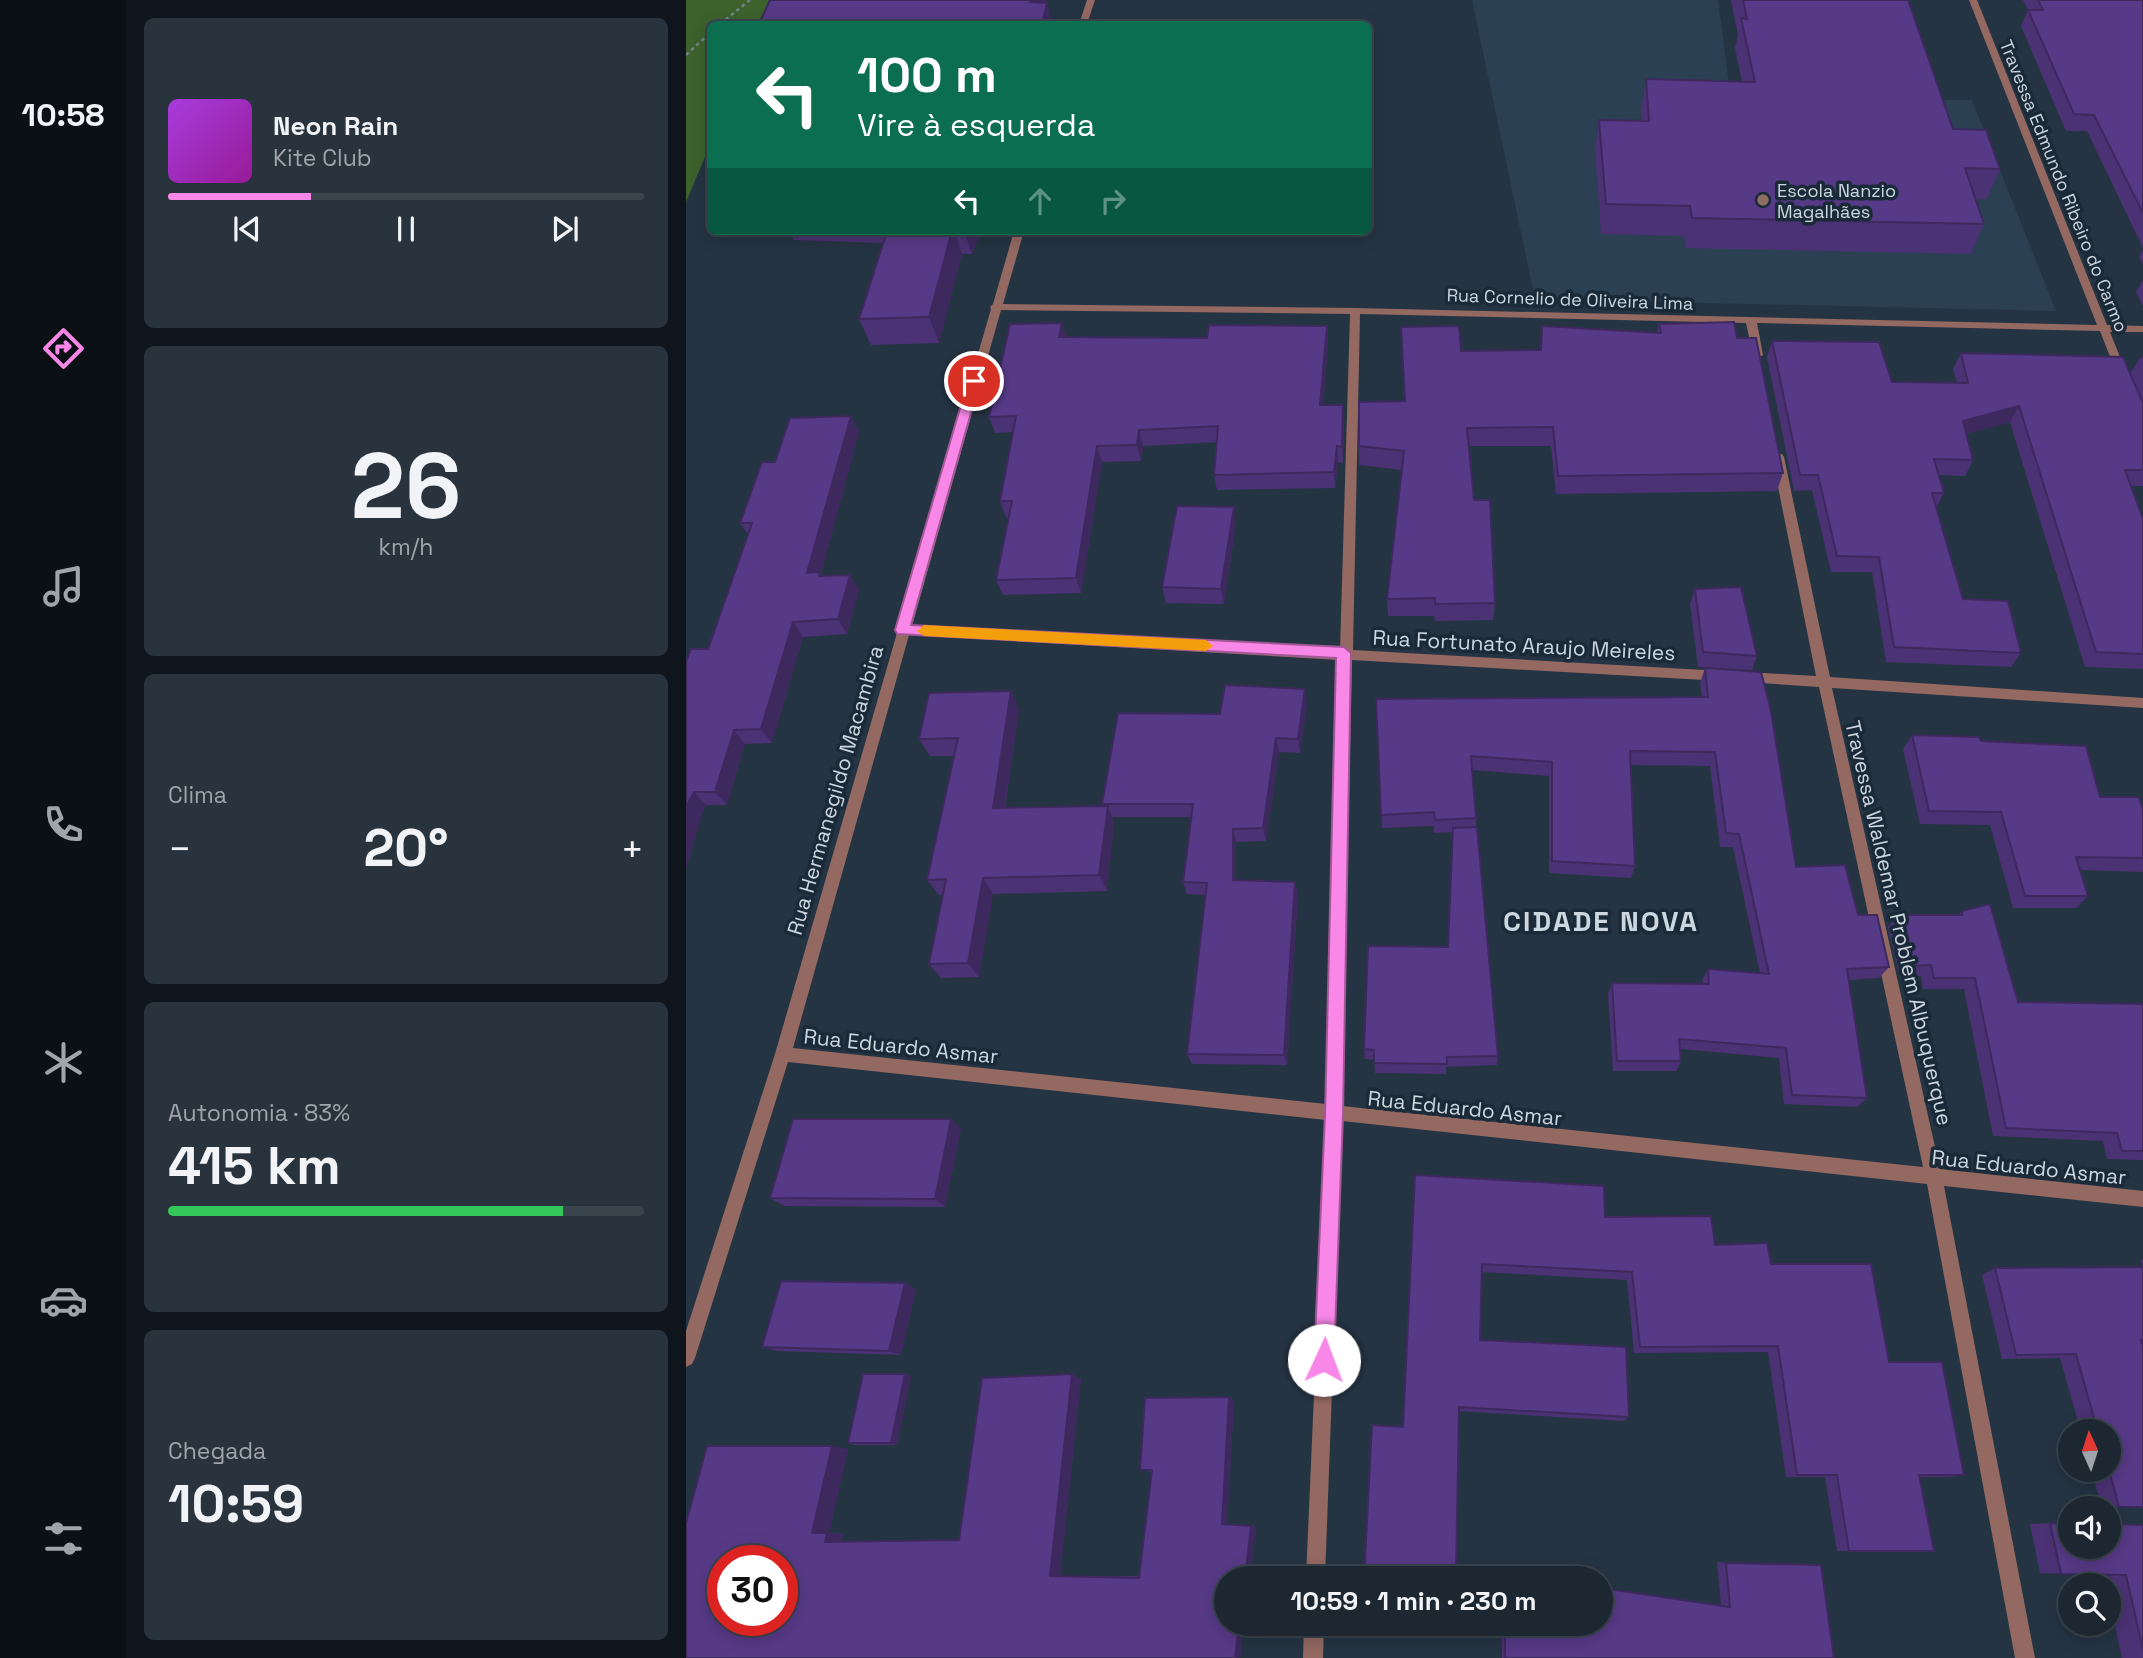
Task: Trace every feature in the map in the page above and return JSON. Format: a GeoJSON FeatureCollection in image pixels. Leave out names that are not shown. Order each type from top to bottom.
{"type":"FeatureCollection","features":[{"type":"Feature","properties":{"kind":"street"},"geometry":{"type":"LineString","coordinates":[[1084,21],[1091,0]]}},
{"type":"Feature","properties":{"kind":"street","name":"Travessa Edmundo Ribeiro do Carmo"},"geometry":{"type":"LineString","coordinates":[[1973,0],[2102,328],[2128,387]]}},
{"type":"Feature","properties":{"kind":"street","name":"Rua Hermanegildo Macambira"},"geometry":{"type":"LineString","coordinates":[[686,1357],[783,1054],[902,630],[1018,235]]}},
{"type":"Feature","properties":{"kind":"street","name":"Rua Cornelio de Oliveira Lima"},"geometry":{"type":"LineString","coordinates":[[995,307],[1354,311],[2143,329]]}},
{"type":"Feature","properties":{"kind":"street"},"geometry":{"type":"LineString","coordinates":[[1316,1566],[1334,1115],[1354,311]]}},
{"type":"Feature","properties":{"kind":"street"},"geometry":{"type":"LineString","coordinates":[[1751,322],[1762,375]]}},
{"type":"Feature","properties":{"kind":"street","name":"Travessa Waldemar Problem Albuquerque"},"geometry":{"type":"LineString","coordinates":[[1775,442],[1824,682],[1934,1179],[2025,1658]]}},
{"type":"Feature","properties":{"kind":"street","name":"Rua Fortunato Araujo Meireles"},"geometry":{"type":"LineString","coordinates":[[902,630],[1344,653],[2143,703]]}},
{"type":"Feature","properties":{"kind":"street","name":"Rua Eduardo Asmar"},"geometry":{"type":"LineString","coordinates":[[783,1054],[1934,1179],[2143,1199]]}},
{"type":"Feature","properties":{"kind":"street"},"geometry":{"type":"LineString","coordinates":[[1313,1658],[1314,1636]]}},
{"type":"Feature","properties":{"kind":"path"},"geometry":{"type":"LineString","coordinates":[[724,21],[750,0]]}},
{"type":"Feature","properties":{"kind":"path"},"geometry":{"type":"LineString","coordinates":[[686,55],[707,36]]}},
{"type":"Feature","properties":{"kind":"shaded area","name":"Escola Nanzio Magalhães"},"geometry":{"type":"Polygon","coordinates":[[[1472,0],[1718,0],[1731,100],[1972,100],[2056,311],[1535,299],[1472,0]]]}},
{"type":"Feature","properties":{"kind":"green space"},"geometry":{"type":"Polygon","coordinates":[[[686,0],[804,0],[767,21],[707,21],[707,152],[686,202],[686,0]]]}},
{"type":"Feature","properties":{"kind":"building"},"geometry":{"type":"Polygon","coordinates":[[[770,0],[1031,0],[1030,2],[1047,3],[1043,21],[760,21],[770,0]]]}},
{"type":"Feature","properties":{"kind":"building"},"geometry":{"type":"Polygon","coordinates":[[[1743,0],[1908,0],[1953,129],[1986,130],[2000,169],[1965,168],[1984,224],[1692,218],[1690,206],[1606,204],[1599,120],[1649,121],[1646,79],[1755,82],[1741,18],[1747,19],[1743,0]]]}},
{"type":"Feature","properties":{"kind":"building"},"geometry":{"type":"Polygon","coordinates":[[[2038,0],[2143,0],[2143,213],[2094,115],[2074,114],[2028,10],[2043,10],[2038,0]]]}},
{"type":"Feature","properties":{"kind":"building"},"geometry":{"type":"Polygon","coordinates":[[[886,235],[951,235],[929,317],[859,319],[886,235]]]}},
{"type":"Feature","properties":{"kind":"building"},"geometry":{"type":"Polygon","coordinates":[[[1734,322],[1737,338],[1756,338],[1783,473],[1558,476],[1553,427],[1467,428],[1474,500],[1490,500],[1495,603],[1435,604],[1435,598],[1387,599],[1404,451],[1359,446],[1359,402],[1405,401],[1401,327],[1459,326],[1461,351],[1541,350],[1542,326],[1661,333],[1659,324],[1734,322]]]}},
{"type":"Feature","properties":{"kind":"building"},"geometry":{"type":"Polygon","coordinates":[[[1062,323],[1059,337],[1207,338],[1209,325],[1327,326],[1320,405],[1343,405],[1342,447],[1337,446],[1334,472],[1214,475],[1218,426],[1139,430],[1137,445],[1097,446],[1076,578],[996,580],[1012,501],[1000,501],[1016,416],[989,417],[1010,324],[1062,323]]]}},
{"type":"Feature","properties":{"kind":"building"},"geometry":{"type":"Polygon","coordinates":[[[1772,341],[1879,342],[1892,382],[1968,383],[1961,353],[2123,357],[2143,403],[2143,470],[2125,470],[2143,519],[2143,654],[2096,652],[2019,406],[1963,421],[1973,460],[1934,459],[1944,493],[1932,493],[1963,599],[2008,601],[2021,653],[1894,647],[1879,557],[1837,556],[1818,475],[1800,475],[1772,341]]]}},
{"type":"Feature","properties":{"kind":"building"},"geometry":{"type":"Polygon","coordinates":[[[851,416],[807,573],[820,572],[819,576],[850,575],[838,619],[793,622],[761,729],[734,730],[715,792],[694,792],[686,812],[686,662],[691,649],[708,649],[752,523],[740,523],[762,462],[775,462],[790,418],[851,416]]]}},
{"type":"Feature","properties":{"kind":"building"},"geometry":{"type":"Polygon","coordinates":[[[1177,506],[1234,507],[1221,589],[1162,587],[1177,506]]]}},
{"type":"Feature","properties":{"kind":"building"},"geometry":{"type":"Polygon","coordinates":[[[1741,587],[1757,656],[1703,652],[1695,589],[1741,587]]]}},
{"type":"Feature","properties":{"kind":"building"},"geometry":{"type":"Polygon","coordinates":[[[1705,668],[1761,672],[1771,711],[1796,867],[1845,865],[1858,915],[1877,915],[1889,967],[1847,969],[1867,1098],[1792,1095],[1786,1048],[1679,1039],[1681,1061],[1617,1061],[1612,983],[1709,984],[1708,969],[1769,974],[1739,834],[1726,833],[1715,752],[1630,751],[1635,866],[1552,861],[1552,762],[1471,756],[1476,818],[1435,820],[1434,812],[1381,815],[1376,699],[1708,697],[1705,668]]]}},
{"type":"Feature","properties":{"kind":"building"},"geometry":{"type":"Polygon","coordinates":[[[1225,685],[1305,689],[1298,739],[1276,738],[1263,828],[1233,829],[1233,880],[1295,882],[1284,1055],[1187,1054],[1207,883],[1183,882],[1193,804],[1102,804],[1118,713],[1220,714],[1225,685]]]}},
{"type":"Feature","properties":{"kind":"building"},"geometry":{"type":"Polygon","coordinates":[[[1011,691],[993,808],[1108,806],[1099,875],[983,878],[968,963],[929,964],[946,879],[927,880],[958,738],[919,739],[929,693],[1011,691]]]}},
{"type":"Feature","properties":{"kind":"building"},"geometry":{"type":"Polygon","coordinates":[[[1912,735],[1979,737],[1981,741],[2086,746],[2100,797],[2139,797],[2143,810],[2143,858],[2076,857],[2088,896],[2025,896],[2001,812],[1929,811],[1912,735]]]}},
{"type":"Feature","properties":{"kind":"building"},"geometry":{"type":"Polygon","coordinates":[[[1477,827],[1498,1056],[1447,1057],[1447,1064],[1374,1063],[1374,1050],[1364,1049],[1368,946],[1448,947],[1453,828],[1477,827]]]}},
{"type":"Feature","properties":{"kind":"building"},"geometry":{"type":"Polygon","coordinates":[[[1990,904],[2018,1002],[2143,1004],[2143,1151],[2122,1151],[2117,1133],[2006,1128],[1975,978],[1934,978],[1931,965],[1909,966],[1898,915],[1962,915],[1962,911],[1990,904]]]}},
{"type":"Feature","properties":{"kind":"building"},"geometry":{"type":"Polygon","coordinates":[[[793,1119],[951,1119],[935,1199],[770,1198],[793,1119]]]}},
{"type":"Feature","properties":{"kind":"building"},"geometry":{"type":"Polygon","coordinates":[[[1415,1175],[1604,1186],[1605,1217],[1711,1216],[1715,1245],[1767,1243],[1771,1264],[1871,1264],[1889,1362],[1942,1362],[1964,1475],[1919,1475],[1934,1551],[1849,1551],[1837,1475],[1797,1475],[1778,1346],[1640,1347],[1632,1272],[1482,1264],[1480,1340],[1626,1347],[1629,1417],[1459,1407],[1456,1566],[1365,1566],[1372,1425],[1403,1427],[1415,1175]]]}},
{"type":"Feature","properties":{"kind":"building"},"geometry":{"type":"Polygon","coordinates":[[[2143,1267],[2143,1507],[2121,1507],[2121,1496],[2116,1496],[2112,1482],[2121,1482],[2121,1419],[2094,1419],[2076,1354],[2016,1355],[1995,1268],[2143,1267]]]}},
{"type":"Feature","properties":{"kind":"building"},"geometry":{"type":"Polygon","coordinates":[[[781,1281],[905,1283],[889,1351],[762,1347],[781,1281]]]}},
{"type":"Feature","properties":{"kind":"building"},"geometry":{"type":"Polygon","coordinates":[[[863,1374],[905,1374],[891,1443],[848,1443],[863,1374]]]}},
{"type":"Feature","properties":{"kind":"building"},"geometry":{"type":"Polygon","coordinates":[[[1072,1374],[1050,1576],[1139,1578],[1152,1470],[1140,1470],[1145,1398],[1229,1397],[1222,1524],[1251,1526],[1246,1566],[1214,1566],[1214,1636],[1238,1636],[1235,1658],[686,1658],[686,1523],[707,1446],[832,1446],[812,1533],[827,1533],[825,1542],[959,1540],[982,1378],[1072,1374]]]}},
{"type":"Feature","properties":{"kind":"building"},"geometry":{"type":"Polygon","coordinates":[[[2050,1523],[2058,1523],[2058,1559],[2121,1559],[2121,1524],[2143,1525],[2143,1650],[2126,1575],[2061,1573],[2050,1523]]]}},
{"type":"Feature","properties":{"kind":"building"},"geometry":{"type":"Polygon","coordinates":[[[1726,1563],[1821,1565],[1834,1658],[1505,1658],[1505,1636],[1613,1636],[1613,1590],[1730,1607],[1726,1563]]]}},
{"type":"Feature","properties":{"kind":"slow traffic"},"geometry":{"type":"LineString","coordinates":[[924,631],[1206,646]]}},
{"type":"Feature","properties":{"kind":"place","name":"Escola Nanzio Magalhães"},"geometry":{"type":"Point","coordinates":[1763,200]}},
{"type":"Feature","properties":{"kind":"district","name":"CIDADE NOVA"},"geometry":{"type":"Point","coordinates":[1601,921]}},
{"type":"Feature","properties":{"kind":"route"},"geometry":{"type":"LineString","coordinates":[[974,381],[902,630],[1344,653],[1334,1115],[1324,1360]]}}]}
